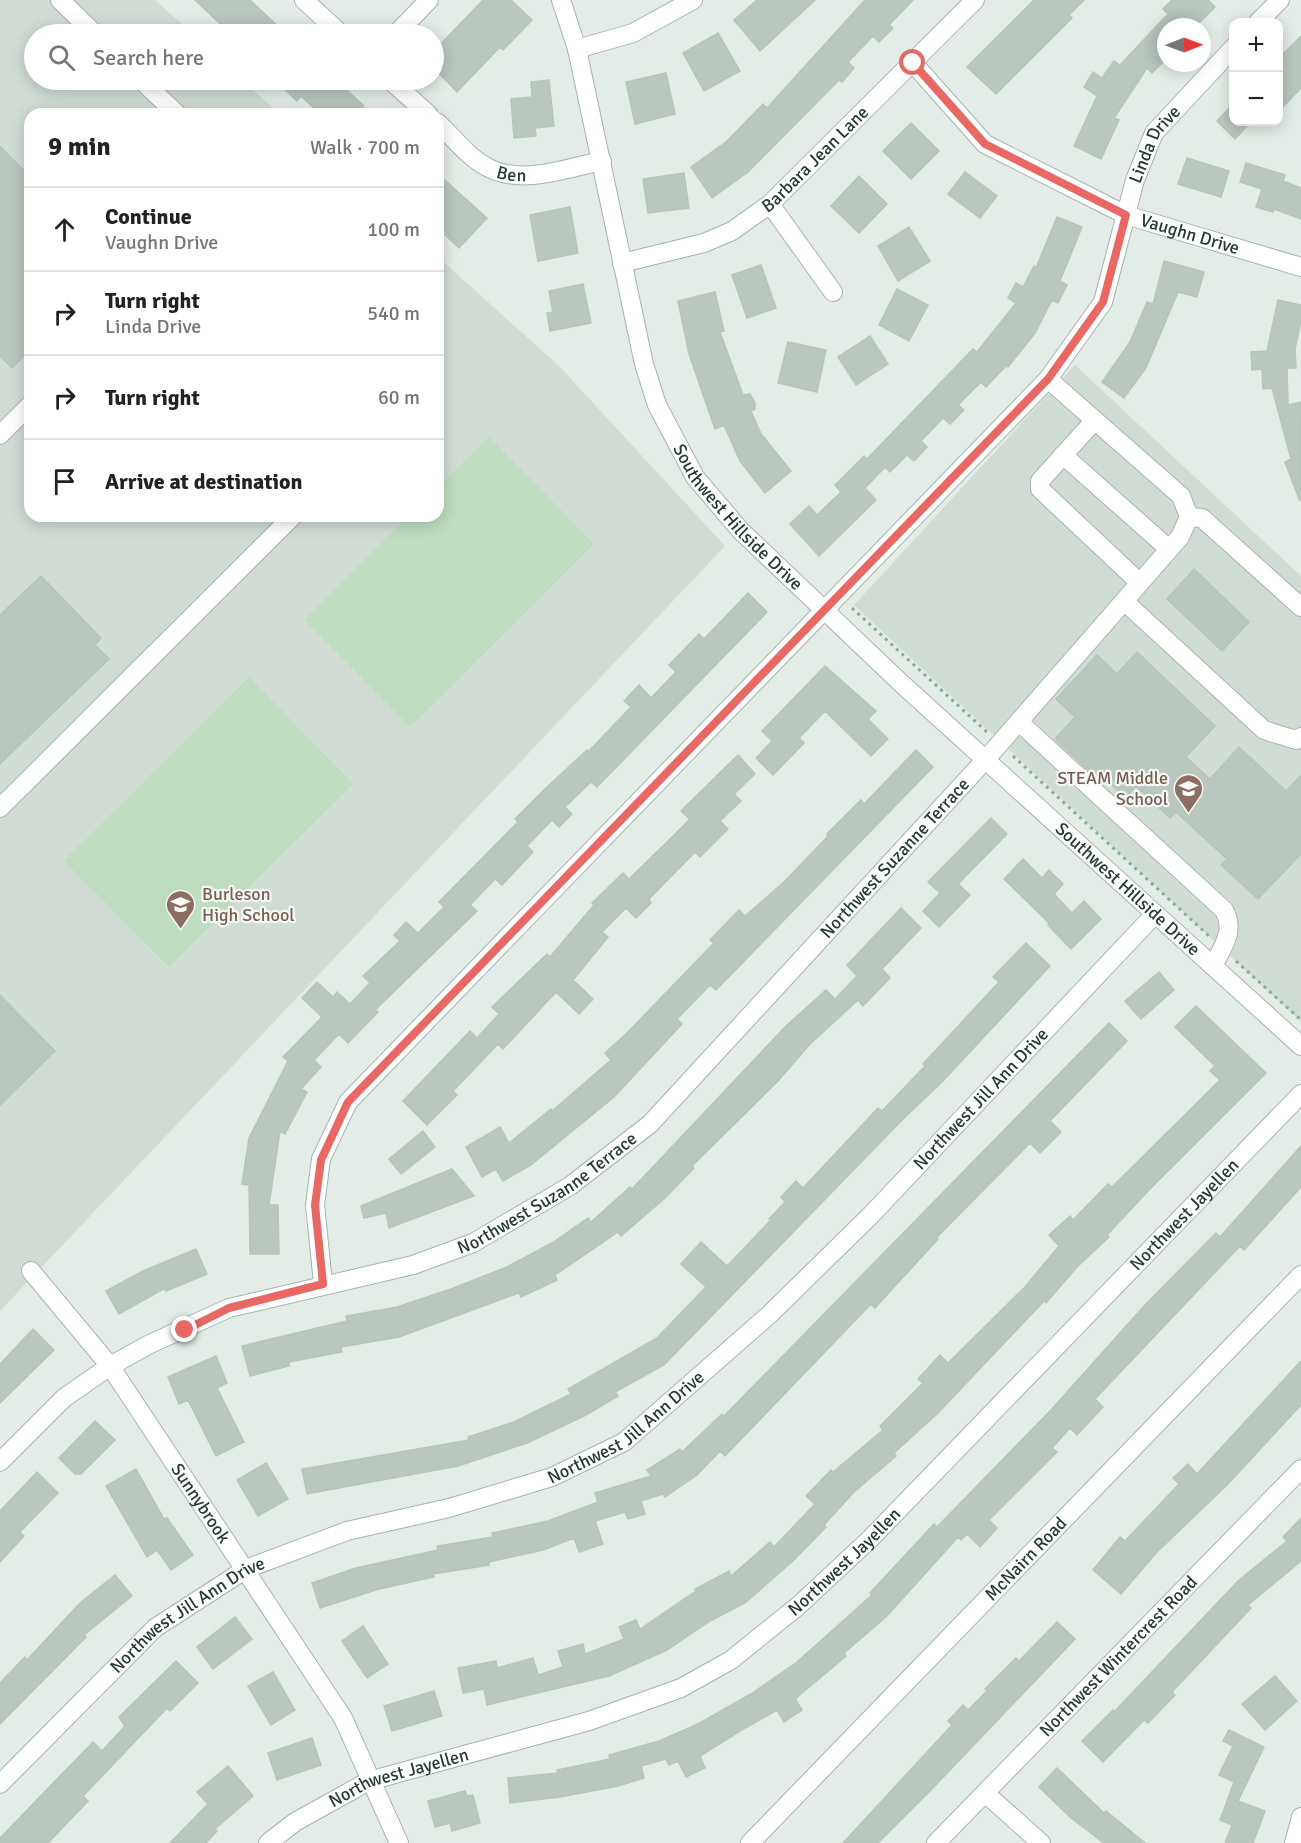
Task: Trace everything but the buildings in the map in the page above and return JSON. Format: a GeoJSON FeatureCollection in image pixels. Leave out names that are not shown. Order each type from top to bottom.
{"type":"FeatureCollection","features":[{"type":"Feature","properties":{"kind":"street"},"geometry":{"type":"LineString","coordinates":[[60,0],[85,24]]}},
{"type":"Feature","properties":{"kind":"street"},"geometry":{"type":"LineString","coordinates":[[304,0],[330,24]]}},
{"type":"Feature","properties":{"kind":"street"},"geometry":{"type":"LineString","coordinates":[[406,24],[429,0]]}},
{"type":"Feature","properties":{"kind":"street","name":"Southwest Hillside Drive"},"geometry":{"type":"LineString","coordinates":[[561,0],[577,49],[650,386],[695,477],[741,531],[902,684],[987,758],[1301,1046]]}},
{"type":"Feature","properties":{"kind":"street"},"geometry":{"type":"LineString","coordinates":[[577,49],[633,33],[693,0]]}},
{"type":"Feature","properties":{"kind":"street","name":"Barbara Jean Lane"},"geometry":{"type":"LineString","coordinates":[[622,264],[704,243],[732,231],[770,204],[975,0]]}},
{"type":"Feature","properties":{"kind":"street"},"geometry":{"type":"LineString","coordinates":[[1262,18],[1281,0]]}},
{"type":"Feature","properties":{"kind":"street","name":"Linda Drive"},"geometry":{"type":"LineString","coordinates":[[323,1284],[315,1205],[321,1160],[348,1102],[1048,379],[1103,302],[1135,180],[1154,133],[1229,51]]}},
{"type":"Feature","properties":{"kind":"street","name":"Vaughn Drive"},"geometry":{"type":"LineString","coordinates":[[913,63],[985,144],[1126,215],[1301,267]]}},
{"type":"Feature","properties":{"kind":"street"},"geometry":{"type":"LineString","coordinates":[[152,90],[171,108]]}},
{"type":"Feature","properties":{"kind":"street"},"geometry":{"type":"LineString","coordinates":[[401,90],[421,108]]}},
{"type":"Feature","properties":{"kind":"street","name":"Ben"},"geometry":{"type":"LineString","coordinates":[[444,128],[485,166],[503,175],[525,177],[602,161]]}},
{"type":"Feature","properties":{"kind":"street"},"geometry":{"type":"LineString","coordinates":[[770,204],[833,292]]}},
{"type":"Feature","properties":{"kind":"street"},"geometry":{"type":"LineString","coordinates":[[1048,379],[1181,495],[1189,517],[1203,518],[1301,607]]}},
{"type":"Feature","properties":{"kind":"street"},"geometry":{"type":"LineString","coordinates":[[0,435],[24,411]]}},
{"type":"Feature","properties":{"kind":"street"},"geometry":{"type":"LineString","coordinates":[[1095,420],[1040,481],[1040,489],[1140,583]]}},
{"type":"Feature","properties":{"kind":"street"},"geometry":{"type":"LineString","coordinates":[[1063,455],[1169,549]]}},
{"type":"Feature","properties":{"kind":"street","name":"Northwest Suzanne Terrace"},"geometry":{"type":"LineString","coordinates":[[0,1462],[64,1398],[110,1366],[150,1344],[229,1308],[413,1264],[473,1243],[570,1186],[650,1124],[1019,722],[1179,537],[1189,517]]}},
{"type":"Feature","properties":{"kind":"street"},"geometry":{"type":"LineString","coordinates":[[0,808],[287,522]]}},
{"type":"Feature","properties":{"kind":"street"},"geometry":{"type":"LineString","coordinates":[[1124,601],[1264,730],[1296,740],[1301,738]]}},
{"type":"Feature","properties":{"kind":"street"},"geometry":{"type":"LineString","coordinates":[[1019,722],[1201,888],[1227,915],[1230,928],[1213,966]]}},
{"type":"Feature","properties":{"kind":"street","name":"Northwest Jill Ann Drive"},"geometry":{"type":"LineString","coordinates":[[0,1784],[155,1628],[246,1569],[347,1531],[449,1508],[552,1478],[624,1442],[770,1314],[863,1222],[1155,914]]}},
{"type":"Feature","properties":{"kind":"street","name":"Northwest Jayellen"},"geometry":{"type":"LineString","coordinates":[[268,1843],[295,1822],[369,1781],[589,1721],[681,1688],[731,1660],[798,1606],[870,1539],[1301,1094]]}},
{"type":"Feature","properties":{"kind":"street","name":"Sunnybrook"},"geometry":{"type":"LineString","coordinates":[[31,1271],[110,1366],[343,1718],[369,1781],[399,1843]]}},
{"type":"Feature","properties":{"kind":"street","name":"McNairn Road"},"geometry":{"type":"LineString","coordinates":[[750,1843],[1301,1275]]}},
{"type":"Feature","properties":{"kind":"street","name":"Northwest Wintercrest Road"},"geometry":{"type":"LineString","coordinates":[[936,1843],[1301,1469]]}},
{"type":"Feature","properties":{"kind":"street"},"geometry":{"type":"LineString","coordinates":[[985,1793],[1041,1843]]}},
{"type":"Feature","properties":{"kind":"street"},"geometry":{"type":"LineString","coordinates":[[1294,1843],[1301,1817]]}},
{"type":"Feature","properties":{"kind":"path"},"geometry":{"type":"LineString","coordinates":[[849,604],[1301,1020]]}},
{"type":"Feature","properties":{"kind":"shaded area","name":"Burleson High School"},"geometry":{"type":"Polygon","coordinates":[[[0,0],[155,0],[182,24],[24,24],[24,90],[253,90],[273,108],[24,108],[24,522],[444,522],[444,262],[560,367],[725,546],[0,1311],[0,0]]]}},
{"type":"Feature","properties":{"kind":"shaded area","name":"STEAM Middle School"},"geometry":{"type":"Polygon","coordinates":[[[1075,365],[1301,576],[1301,1022],[854,605],[1075,365]]]}},
{"type":"Feature","properties":{"kind":"green space"},"geometry":{"type":"Polygon","coordinates":[[[489,437],[594,544],[410,727],[305,620],[403,522],[444,522],[444,481],[489,437]]]}},
{"type":"Feature","properties":{"kind":"green space"},"geometry":{"type":"Polygon","coordinates":[[[249,677],[353,784],[169,967],[64,861],[249,677]]]}},
{"type":"Feature","properties":{"kind":"place","name":"STEAM Middle School"},"geometry":{"type":"Point","coordinates":[1189,814]}},
{"type":"Feature","properties":{"kind":"place","name":"Burleson High School"},"geometry":{"type":"Point","coordinates":[181,930]}},
{"type":"Feature","properties":{"kind":"route"},"geometry":{"type":"LineString","coordinates":[[185,1330],[229,1308],[323,1284],[315,1205],[321,1160],[348,1102],[1048,379],[1103,302],[1126,215],[985,144],[913,63]]}}]}
